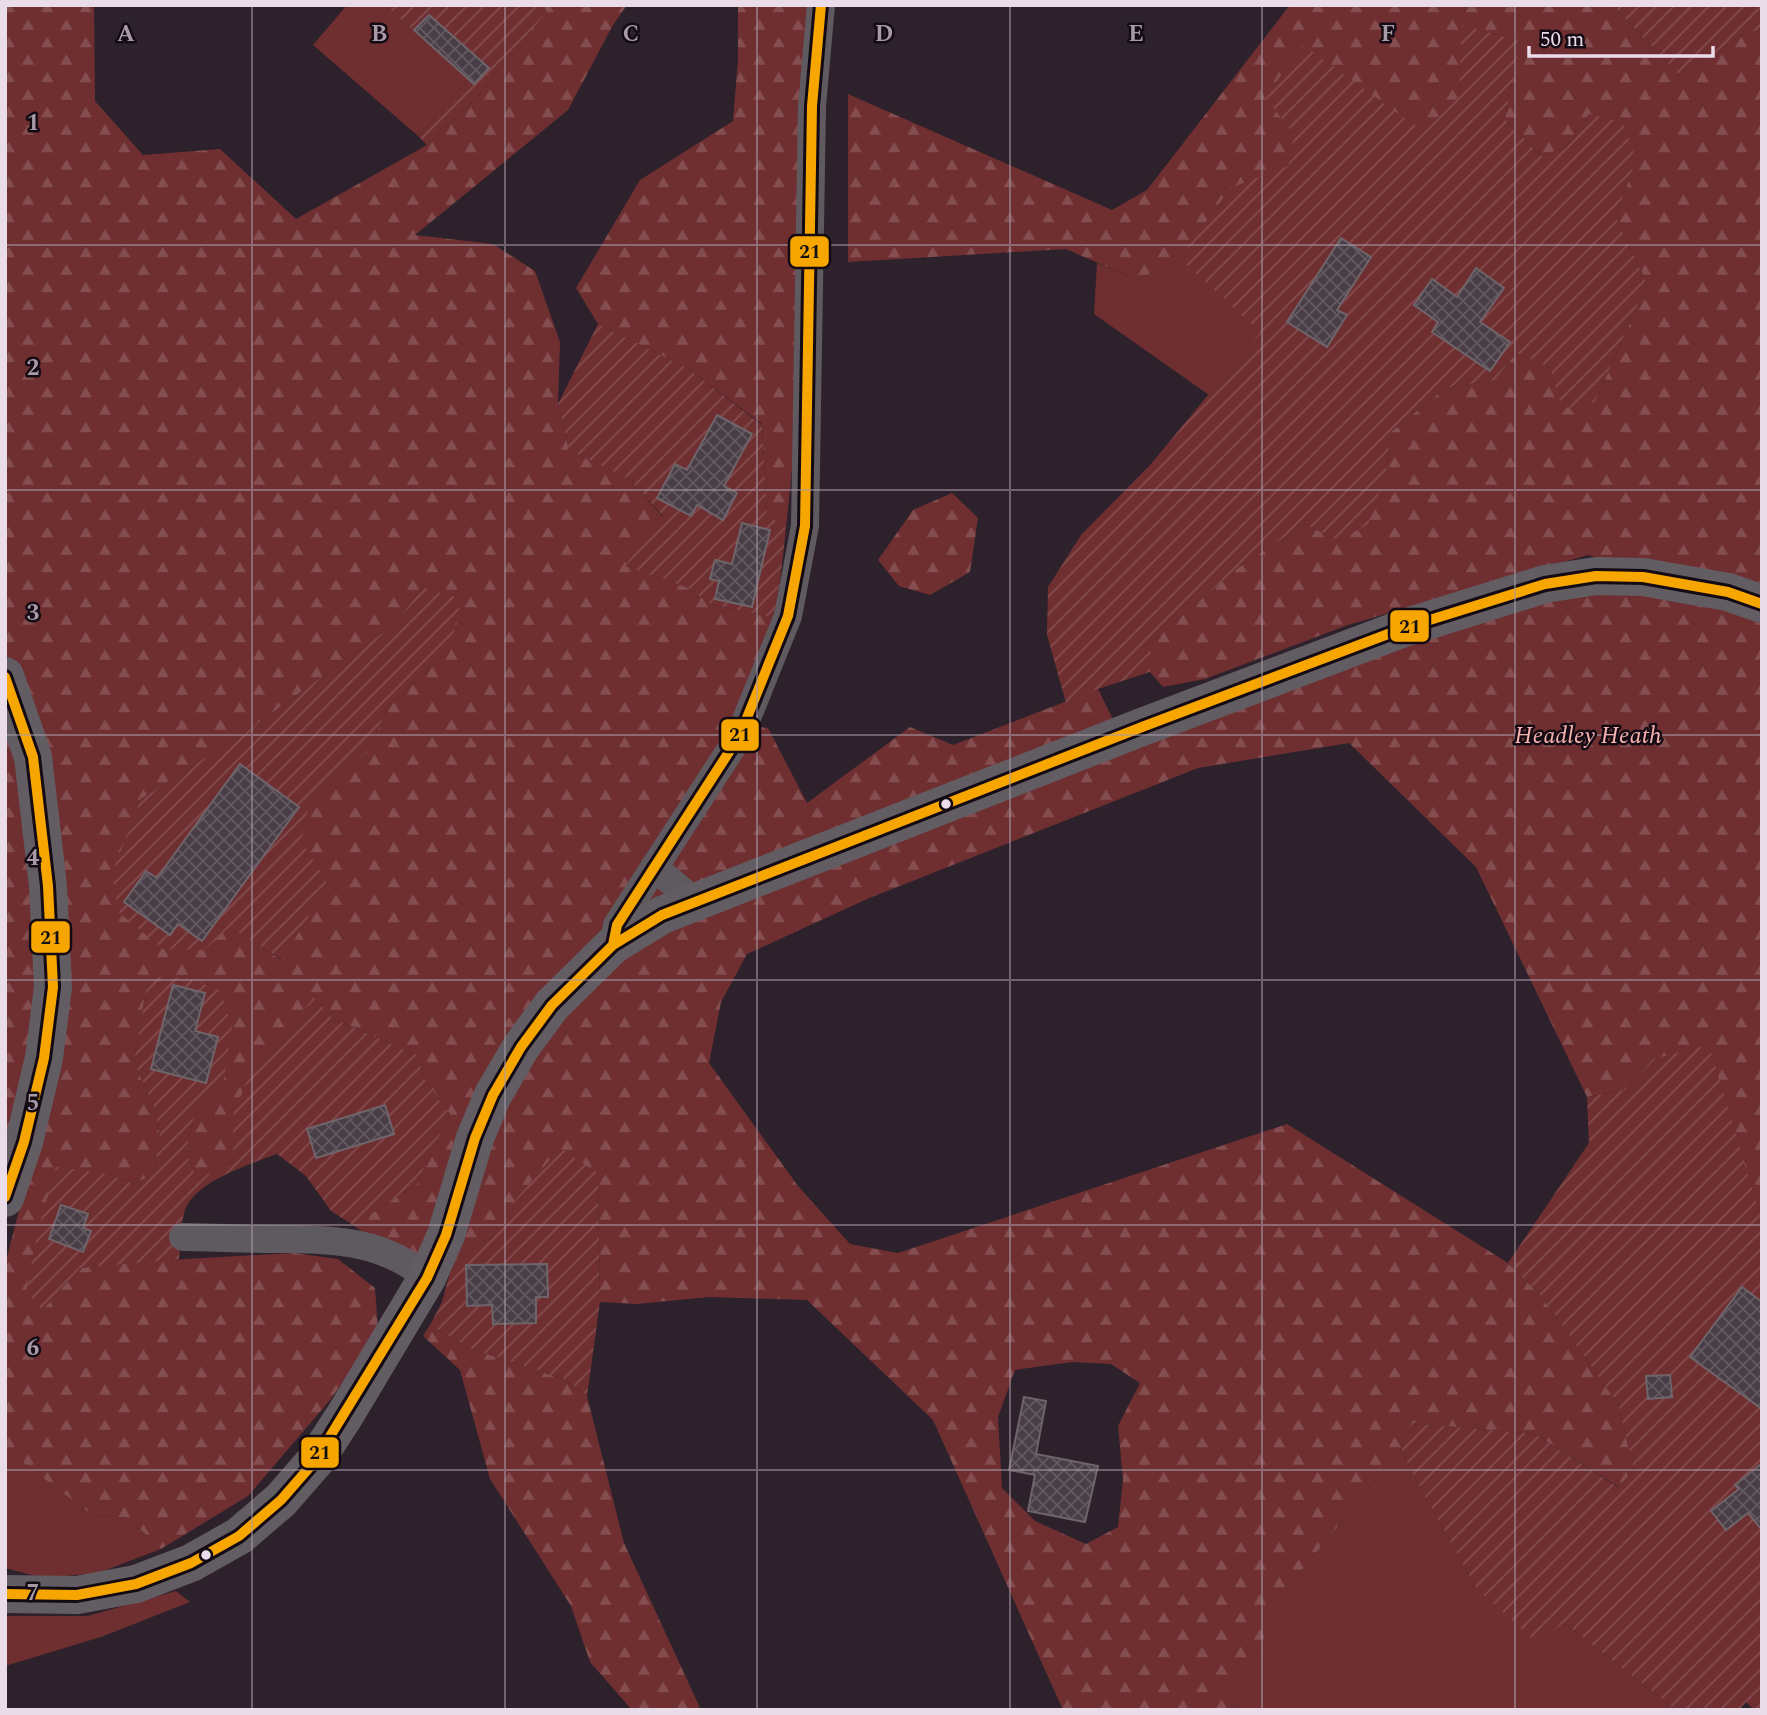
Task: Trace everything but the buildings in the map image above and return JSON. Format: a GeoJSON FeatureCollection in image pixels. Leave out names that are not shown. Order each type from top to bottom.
{"type":"FeatureCollection","features":[{"type":"Feature","properties":{"kind":"main road"},"geometry":{"type":"LineString","coordinates":[[7,1594],[77,1595],[136,1584],[191,1563],[239,1536],[281,1500],[315,1461],[427,1278],[446,1235],[475,1138],[493,1095],[520,1046],[552,1005],[613,945],[662,915],[1142,727],[1404,628],[1545,584],[1596,576],[1643,577],[1728,593],[1762,604]]}},
{"type":"Feature","properties":{"kind":"main road"},"geometry":{"type":"LineString","coordinates":[[5,676],[33,757],[48,886],[53,987],[44,1058],[24,1142],[5,1198]]}},
{"type":"Feature","properties":{"kind":"street"},"geometry":{"type":"LineString","coordinates":[[613,945],[617,925],[740,735],[788,616],[805,526],[812,106],[821,5]]}},
{"type":"Feature","properties":{"kind":"street"},"geometry":{"type":"LineString","coordinates":[[654,867],[694,901]]}},
{"type":"Feature","properties":{"kind":"street"},"geometry":{"type":"LineString","coordinates":[[183,1237],[323,1238],[384,1250],[411,1264],[427,1278]]}},
{"type":"Feature","properties":{"kind":"green space","name":"Headley Heath"},"geometry":{"type":"Polygon","coordinates":[[[5,5],[94,5],[95,101],[143,155],[220,149],[296,219],[427,145],[478,96],[546,11],[542,5],[627,5],[613,25],[568,110],[415,235],[493,244],[535,271],[560,342],[558,404],[569,450],[630,480],[663,517],[626,566],[686,587],[713,605],[776,618],[731,724],[768,728],[807,803],[910,727],[953,745],[1098,689],[1127,748],[1469,621],[1570,596],[1644,590],[1762,619],[1762,1211],[1653,1059],[1625,1090],[1587,1097],[1476,867],[1349,743],[1198,768],[867,899],[747,954],[721,1002],[709,1063],[798,1186],[850,1244],[898,1253],[1287,1124],[1508,1263],[1542,1297],[1618,1404],[1634,1470],[1619,1487],[1535,1434],[1411,1423],[1401,1449],[1298,1575],[1236,1689],[1233,1710],[1063,1710],[933,1420],[807,1300],[709,1297],[637,1304],[600,1302],[598,1174],[560,1149],[510,1206],[492,1237],[453,1261],[400,1258],[353,1225],[416,1185],[450,1114],[425,1080],[417,1055],[332,1018],[314,997],[233,1114],[233,1161],[197,1180],[186,1151],[194,1116],[224,1079],[148,978],[134,1062],[153,1104],[160,1136],[153,1175],[133,1184],[110,1174],[42,1310],[80,1268],[132,1262],[294,1253],[338,1259],[375,1288],[378,1331],[331,1399],[248,1496],[161,1549],[128,1518],[92,1515],[5,1448],[5,1265],[26,1183],[42,991],[5,1161],[5,5]],[[422,587],[395,624],[250,729],[141,799],[230,926],[281,960],[328,884],[300,841],[310,802],[368,752],[387,709],[450,649],[422,587]],[[1072,1362],[1015,1370],[998,1417],[1002,1488],[1035,1521],[1086,1544],[1118,1527],[1123,1480],[1118,1426],[1140,1383],[1111,1364],[1072,1362]]]}},
{"type":"Feature","properties":{"kind":"green space"},"geometry":{"type":"Polygon","coordinates":[[[347,5],[384,5],[469,79],[418,136],[313,45],[347,5]]]}},
{"type":"Feature","properties":{"kind":"green space"},"geometry":{"type":"Polygon","coordinates":[[[384,5],[542,5],[547,11],[478,96],[427,145],[418,136],[469,79],[384,5]]]}},
{"type":"Feature","properties":{"kind":"green space"},"geometry":{"type":"Polygon","coordinates":[[[738,5],[812,5],[796,430],[786,528],[767,516],[762,424],[689,369],[598,324],[576,288],[640,180],[733,121],[738,59],[738,5]]]}},
{"type":"Feature","properties":{"kind":"green space"},"geometry":{"type":"Polygon","coordinates":[[[1290,5],[1612,5],[1681,77],[1747,31],[1762,31],[1762,592],[1623,565],[1588,555],[1348,625],[1205,679],[1163,687],[1150,672],[1150,643],[1239,567],[1305,524],[1339,541],[1386,474],[1391,432],[1445,388],[1495,380],[1516,353],[1550,368],[1595,402],[1647,284],[1616,217],[1636,159],[1589,114],[1567,147],[1541,156],[1505,119],[1520,41],[1463,26],[1459,97],[1421,134],[1295,135],[1288,166],[1298,371],[1224,377],[1260,331],[1180,259],[1137,280],[1066,249],[848,262],[848,94],[1112,210],[1147,190],[1290,5]]]}},
{"type":"Feature","properties":{"kind":"green space"},"geometry":{"type":"Polygon","coordinates":[[[1612,5],[1762,5],[1762,31],[1747,31],[1681,77],[1612,5]]]}},
{"type":"Feature","properties":{"kind":"green space"},"geometry":{"type":"Polygon","coordinates":[[[1462,25],[1520,41],[1505,119],[1541,156],[1567,147],[1589,114],[1623,122],[1636,159],[1616,217],[1647,284],[1595,402],[1562,409],[1550,368],[1516,353],[1495,380],[1445,388],[1391,432],[1386,474],[1368,524],[1339,541],[1305,524],[1239,567],[1151,642],[1150,672],[1066,703],[1047,635],[1048,587],[1081,535],[1151,464],[1260,332],[1180,259],[1230,188],[1288,166],[1294,135],[1265,97],[1303,45],[1417,127],[1421,134],[1459,96],[1462,25]]]}},
{"type":"Feature","properties":{"kind":"green space"},"geometry":{"type":"Polygon","coordinates":[[[1180,259],[1260,331],[1209,395],[1094,314],[1097,263],[1137,280],[1180,259]]]}},
{"type":"Feature","properties":{"kind":"green space"},"geometry":{"type":"Polygon","coordinates":[[[598,324],[689,369],[762,425],[767,515],[786,528],[776,618],[713,605],[686,587],[625,566],[663,516],[630,480],[569,450],[558,404],[598,324]]]}},
{"type":"Feature","properties":{"kind":"green space"},"geometry":{"type":"Polygon","coordinates":[[[952,493],[978,518],[970,572],[930,595],[899,586],[878,560],[913,510],[952,493]]]}},
{"type":"Feature","properties":{"kind":"green space"},"geometry":{"type":"Polygon","coordinates":[[[422,587],[461,599],[450,649],[387,709],[368,752],[310,802],[301,841],[328,884],[282,960],[230,927],[204,950],[163,949],[118,912],[112,873],[141,799],[250,729],[395,624],[422,587]]]}},
{"type":"Feature","properties":{"kind":"green space"},"geometry":{"type":"Polygon","coordinates":[[[148,977],[186,978],[220,990],[232,1027],[224,1079],[194,1116],[186,1151],[197,1180],[233,1161],[233,1114],[247,1081],[314,997],[332,1018],[417,1055],[425,1080],[450,1114],[416,1185],[353,1225],[331,1211],[306,1176],[277,1154],[225,1175],[200,1190],[183,1216],[179,1259],[80,1268],[42,1311],[26,1290],[39,1226],[56,1167],[110,1174],[133,1184],[153,1175],[160,1136],[153,1104],[134,1062],[148,977]]]}},
{"type":"Feature","properties":{"kind":"green space"},"geometry":{"type":"Polygon","coordinates":[[[1709,1045],[1758,1209],[1762,1211],[1762,1503],[1749,1514],[1759,1526],[1762,1524],[1762,1710],[1754,1710],[1746,1702],[1739,1710],[1676,1710],[1564,1623],[1536,1642],[1476,1588],[1401,1449],[1411,1423],[1535,1434],[1618,1487],[1634,1470],[1618,1404],[1542,1297],[1508,1263],[1589,1143],[1587,1097],[1625,1090],[1653,1059],[1709,1045]]]}},
{"type":"Feature","properties":{"kind":"green space"},"geometry":{"type":"Polygon","coordinates":[[[560,1148],[598,1173],[600,1302],[587,1396],[566,1380],[469,1348],[430,1325],[442,1302],[453,1261],[492,1237],[510,1206],[560,1148]]]}},
{"type":"Feature","properties":{"kind":"green space"},"geometry":{"type":"Polygon","coordinates":[[[430,1325],[469,1348],[566,1380],[587,1396],[624,1543],[701,1710],[632,1710],[590,1662],[571,1606],[490,1479],[460,1370],[423,1336],[430,1325]]]}},
{"type":"Feature","properties":{"kind":"green space"},"geometry":{"type":"Polygon","coordinates":[[[5,1448],[92,1515],[128,1518],[161,1549],[98,1573],[43,1578],[5,1568],[5,1448]]]}},
{"type":"Feature","properties":{"kind":"green space"},"geometry":{"type":"Polygon","coordinates":[[[1401,1449],[1476,1588],[1564,1623],[1676,1710],[1233,1710],[1236,1689],[1298,1575],[1401,1449]]]}},
{"type":"Feature","properties":{"kind":"green space"},"geometry":{"type":"Polygon","coordinates":[[[176,1591],[190,1602],[101,1637],[5,1666],[5,1616],[88,1616],[176,1591]]]}},
{"type":"Feature","properties":{"kind":"transit line","name":"21"},"geometry":{"type":"LineString","coordinates":[[613,945],[617,925],[740,735],[788,616],[805,526],[812,106],[821,5]]}},
{"type":"Feature","properties":{"kind":"transit line","name":"21"},"geometry":{"type":"LineString","coordinates":[[5,1594],[77,1595],[136,1584],[191,1563],[239,1536],[281,1500],[315,1461],[427,1278],[446,1235],[475,1138],[493,1095],[521,1047],[552,1005],[613,945],[662,915],[1142,727],[1404,628],[1545,584],[1596,576],[1643,577],[1728,592],[1762,604]]}},
{"type":"Feature","properties":{"kind":"transit line","name":"21"},"geometry":{"type":"LineString","coordinates":[[5,677],[33,757],[48,886],[53,987],[44,1058],[24,1142],[5,1197]]}}]}
